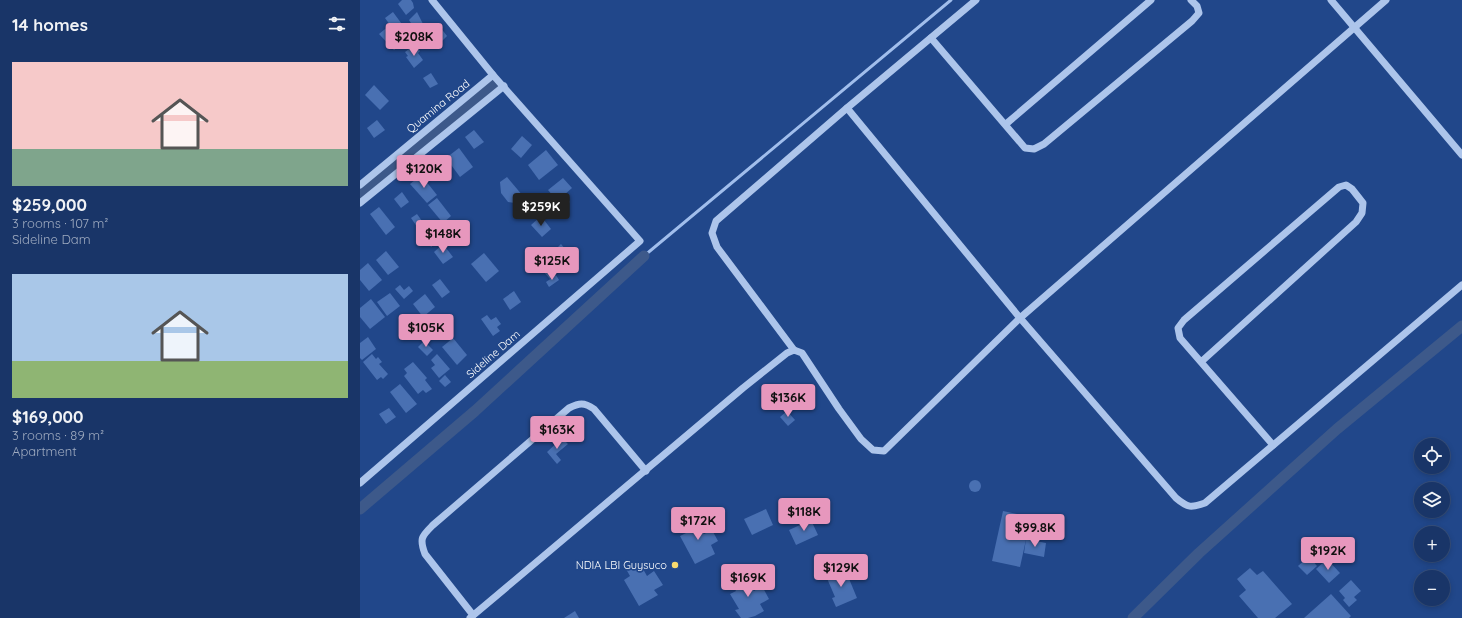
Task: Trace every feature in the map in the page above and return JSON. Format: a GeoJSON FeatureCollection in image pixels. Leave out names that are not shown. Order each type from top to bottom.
{"type":"FeatureCollection","features":[{"type":"Feature","properties":{"kind":"street"},"geometry":{"type":"LineString","coordinates":[[360,203],[504,86],[493,75],[432,0]]}},
{"type":"Feature","properties":{"kind":"street"},"geometry":{"type":"LineString","coordinates":[[976,0],[847,108],[716,221],[712,232],[717,247],[794,350],[802,353],[839,410],[861,440],[873,450],[884,450],[1020,318],[1386,0]]}},
{"type":"Feature","properties":{"kind":"street"},"geometry":{"type":"LineString","coordinates":[[1006,124],[1151,0]]}},
{"type":"Feature","properties":{"kind":"street"},"geometry":{"type":"LineString","coordinates":[[931,38],[1025,148],[1034,149],[1044,144],[1192,21],[1199,13],[1197,6],[1191,0]]}},
{"type":"Feature","properties":{"kind":"street"},"geometry":{"type":"LineString","coordinates":[[1331,0],[1462,155]]}},
{"type":"Feature","properties":{"kind":"street","name":"Quamina Road"},"geometry":{"type":"LineString","coordinates":[[360,185],[493,75]]}},
{"type":"Feature","properties":{"kind":"street","name":"Sideline Dam"},"geometry":{"type":"LineString","coordinates":[[360,483],[639,240],[504,86]]}},
{"type":"Feature","properties":{"kind":"street"},"geometry":{"type":"LineString","coordinates":[[847,108],[1020,318],[1171,492],[1185,505],[1193,507],[1205,502],[1462,285]]}},
{"type":"Feature","properties":{"kind":"street"},"geometry":{"type":"LineString","coordinates":[[1202,362],[1356,222],[1362,213],[1363,203],[1352,189],[1346,185],[1339,187],[1184,320],[1178,328],[1180,338],[1273,445]]}},
{"type":"Feature","properties":{"kind":"street"},"geometry":{"type":"LineString","coordinates":[[646,471],[594,409],[587,404],[580,403],[569,408],[439,520],[423,536],[421,544],[425,554],[471,617],[646,471],[770,367],[794,350]]}},
{"type":"Feature","properties":{"kind":"building"},"geometry":{"type":"Polygon","coordinates":[[[402,0],[411,0],[413,3],[414,8],[406,15],[398,4],[402,0]]]}},
{"type":"Feature","properties":{"kind":"building"},"geometry":{"type":"Polygon","coordinates":[[[393,12],[407,31],[403,37],[405,41],[394,50],[379,34],[390,25],[385,18],[393,12]]]}},
{"type":"Feature","properties":{"kind":"building"},"geometry":{"type":"Polygon","coordinates":[[[417,12],[423,24],[416,31],[409,20],[417,12]]]}},
{"type":"Feature","properties":{"kind":"building"},"geometry":{"type":"Polygon","coordinates":[[[437,23],[447,36],[436,47],[429,44],[424,38],[424,33],[431,30],[437,23]]]}},
{"type":"Feature","properties":{"kind":"building"},"geometry":{"type":"Polygon","coordinates":[[[413,46],[415,49],[420,51],[418,53],[423,60],[414,68],[406,57],[408,56],[405,52],[413,46]]]}},
{"type":"Feature","properties":{"kind":"building"},"geometry":{"type":"Polygon","coordinates":[[[431,73],[438,84],[430,88],[423,78],[431,73]]]}},
{"type":"Feature","properties":{"kind":"building"},"geometry":{"type":"Polygon","coordinates":[[[374,85],[389,101],[380,110],[365,95],[374,85]]]}},
{"type":"Feature","properties":{"kind":"building"},"geometry":{"type":"Polygon","coordinates":[[[377,120],[385,130],[374,138],[367,128],[377,120]]]}},
{"type":"Feature","properties":{"kind":"building"},"geometry":{"type":"Polygon","coordinates":[[[474,130],[484,142],[474,149],[465,137],[474,130]]]}},
{"type":"Feature","properties":{"kind":"building"},"geometry":{"type":"Polygon","coordinates":[[[522,136],[532,145],[521,158],[511,149],[522,136]]]}},
{"type":"Feature","properties":{"kind":"building"},"geometry":{"type":"Polygon","coordinates":[[[459,148],[473,167],[460,177],[446,158],[459,148]]]}},
{"type":"Feature","properties":{"kind":"building"},"geometry":{"type":"Polygon","coordinates":[[[546,150],[558,165],[539,180],[528,165],[546,150]]]}},
{"type":"Feature","properties":{"kind":"building"},"geometry":{"type":"Polygon","coordinates":[[[421,175],[437,195],[427,203],[410,184],[421,175]]]}},
{"type":"Feature","properties":{"kind":"building"},"geometry":{"type":"Polygon","coordinates":[[[507,177],[523,196],[515,203],[508,202],[501,193],[500,182],[507,177]]]}},
{"type":"Feature","properties":{"kind":"building"},"geometry":{"type":"Polygon","coordinates":[[[563,178],[572,188],[564,195],[570,202],[566,205],[562,200],[559,203],[548,190],[563,178]]]}},
{"type":"Feature","properties":{"kind":"building"},"geometry":{"type":"Polygon","coordinates":[[[402,192],[409,202],[401,208],[394,199],[402,192]]]}},
{"type":"Feature","properties":{"kind":"building"},"geometry":{"type":"Polygon","coordinates":[[[437,198],[451,216],[443,223],[428,205],[437,198]]]}},
{"type":"Feature","properties":{"kind":"building"},"geometry":{"type":"Polygon","coordinates":[[[379,207],[395,227],[386,235],[370,214],[379,207]]]}},
{"type":"Feature","properties":{"kind":"building"},"geometry":{"type":"Polygon","coordinates":[[[417,214],[437,242],[431,247],[411,218],[417,214]]]}},
{"type":"Feature","properties":{"kind":"building"},"geometry":{"type":"Polygon","coordinates":[[[541,216],[551,229],[542,237],[531,225],[541,216]]]}},
{"type":"Feature","properties":{"kind":"building"},"geometry":{"type":"Polygon","coordinates":[[[443,244],[453,257],[443,264],[434,252],[443,244]]]}},
{"type":"Feature","properties":{"kind":"building"},"geometry":{"type":"Polygon","coordinates":[[[561,244],[575,261],[566,268],[557,256],[561,253],[557,248],[561,244]]]}},
{"type":"Feature","properties":{"kind":"building"},"geometry":{"type":"Polygon","coordinates":[[[386,251],[399,267],[388,275],[376,260],[386,251]]]}},
{"type":"Feature","properties":{"kind":"building"},"geometry":{"type":"Polygon","coordinates":[[[484,253],[499,271],[486,282],[471,264],[484,253]]]}},
{"type":"Feature","properties":{"kind":"building"},"geometry":{"type":"Polygon","coordinates":[[[368,263],[382,280],[369,291],[360,280],[360,270],[368,263]]]}},
{"type":"Feature","properties":{"kind":"building"},"geometry":{"type":"Polygon","coordinates":[[[548,266],[555,275],[550,279],[543,271],[548,266]]]}},
{"type":"Feature","properties":{"kind":"building"},"geometry":{"type":"Polygon","coordinates":[[[556,275],[559,280],[549,287],[546,282],[556,275]]]}},
{"type":"Feature","properties":{"kind":"building"},"geometry":{"type":"Polygon","coordinates":[[[440,279],[450,292],[442,298],[432,285],[440,279]]]}},
{"type":"Feature","properties":{"kind":"building"},"geometry":{"type":"Polygon","coordinates":[[[400,285],[404,290],[409,286],[413,291],[404,299],[395,289],[400,285]]]}},
{"type":"Feature","properties":{"kind":"building"},"geometry":{"type":"Polygon","coordinates":[[[514,291],[521,302],[510,310],[503,299],[514,291]]]}},
{"type":"Feature","properties":{"kind":"building"},"geometry":{"type":"Polygon","coordinates":[[[390,293],[400,306],[387,316],[377,302],[390,293]]]}},
{"type":"Feature","properties":{"kind":"building"},"geometry":{"type":"Polygon","coordinates":[[[425,294],[435,307],[423,317],[413,304],[425,294]]]}},
{"type":"Feature","properties":{"kind":"building"},"geometry":{"type":"Polygon","coordinates":[[[371,299],[385,317],[370,329],[360,317],[360,308],[371,299]]]}},
{"type":"Feature","properties":{"kind":"building"},"geometry":{"type":"Polygon","coordinates":[[[487,315],[491,320],[496,317],[501,324],[497,327],[500,331],[493,336],[481,319],[487,315]]]}},
{"type":"Feature","properties":{"kind":"building"},"geometry":{"type":"Polygon","coordinates":[[[368,337],[376,349],[362,360],[360,358],[360,343],[368,337]]]}},
{"type":"Feature","properties":{"kind":"building"},"geometry":{"type":"Polygon","coordinates":[[[453,338],[467,355],[457,365],[442,347],[453,338]]]}},
{"type":"Feature","properties":{"kind":"building"},"geometry":{"type":"Polygon","coordinates":[[[424,341],[433,350],[427,356],[418,347],[424,341]]]}},
{"type":"Feature","properties":{"kind":"building"},"geometry":{"type":"Polygon","coordinates":[[[372,354],[376,359],[378,357],[382,362],[379,364],[388,374],[383,379],[381,377],[377,380],[363,362],[372,354]]]}},
{"type":"Feature","properties":{"kind":"building"},"geometry":{"type":"Polygon","coordinates":[[[437,354],[450,369],[439,378],[431,368],[435,365],[431,360],[437,354]]]}},
{"type":"Feature","properties":{"kind":"building"},"geometry":{"type":"Polygon","coordinates":[[[413,362],[427,378],[425,380],[432,389],[426,393],[423,390],[418,394],[404,376],[407,373],[404,369],[413,362]]]}},
{"type":"Feature","properties":{"kind":"building"},"geometry":{"type":"Polygon","coordinates":[[[445,375],[451,382],[445,387],[439,381],[445,375]]]}},
{"type":"Feature","properties":{"kind":"building"},"geometry":{"type":"Polygon","coordinates":[[[400,384],[417,404],[406,413],[390,392],[400,384]]]}},
{"type":"Feature","properties":{"kind":"building"},"geometry":{"type":"Polygon","coordinates":[[[389,408],[396,417],[386,424],[379,414],[389,408]]]}},
{"type":"Feature","properties":{"kind":"building"},"geometry":{"type":"Polygon","coordinates":[[[787,411],[795,420],[788,426],[780,417],[787,411]]]}},
{"type":"Feature","properties":{"kind":"building"},"geometry":{"type":"Polygon","coordinates":[[[576,429],[580,434],[574,439],[570,434],[576,429]]]}},
{"type":"Feature","properties":{"kind":"building"},"geometry":{"type":"Polygon","coordinates":[[[562,438],[568,444],[556,454],[561,460],[557,464],[547,452],[562,438]]]}},
{"type":"Feature","properties":{"kind":"building"},"geometry":{"type":"Polygon","coordinates":[[[973,480],[977,480],[981,486],[977,492],[973,492],[969,488],[969,484],[973,480]]]}},
{"type":"Feature","properties":{"kind":"building"},"geometry":{"type":"Polygon","coordinates":[[[766,509],[773,525],[752,535],[744,519],[766,509]]]}},
{"type":"Feature","properties":{"kind":"building"},"geometry":{"type":"Polygon","coordinates":[[[1003,511],[1031,517],[1020,567],[992,561],[1003,511]]]}},
{"type":"Feature","properties":{"kind":"building"},"geometry":{"type":"Polygon","coordinates":[[[695,517],[704,534],[712,530],[718,541],[711,545],[715,554],[695,564],[680,536],[686,533],[681,524],[695,517]]]}},
{"type":"Feature","properties":{"kind":"building"},"geometry":{"type":"Polygon","coordinates":[[[811,520],[818,535],[796,545],[789,530],[811,520]]]}},
{"type":"Feature","properties":{"kind":"building"},"geometry":{"type":"Polygon","coordinates":[[[1044,528],[1048,528],[1050,529],[1050,537],[1044,538],[1041,535],[1041,531],[1044,528]]]}},
{"type":"Feature","properties":{"kind":"building"},"geometry":{"type":"Polygon","coordinates":[[[1026,539],[1046,543],[1044,557],[1024,553],[1026,539]]]}},
{"type":"Feature","properties":{"kind":"building"},"geometry":{"type":"Polygon","coordinates":[[[1309,556],[1317,566],[1307,575],[1298,566],[1309,556]]]}},
{"type":"Feature","properties":{"kind":"building"},"geometry":{"type":"Polygon","coordinates":[[[1327,559],[1340,573],[1329,583],[1316,569],[1327,559]]]}},
{"type":"Feature","properties":{"kind":"building"},"geometry":{"type":"Polygon","coordinates":[[[639,562],[647,576],[654,571],[663,585],[654,590],[658,595],[639,606],[624,580],[630,576],[626,569],[639,562]]]}},
{"type":"Feature","properties":{"kind":"building"},"geometry":{"type":"Polygon","coordinates":[[[1250,568],[1257,575],[1263,571],[1292,604],[1275,618],[1258,618],[1239,596],[1246,590],[1237,579],[1250,568]]]}},
{"type":"Feature","properties":{"kind":"building"},"geometry":{"type":"Polygon","coordinates":[[[845,569],[857,598],[836,607],[832,598],[835,597],[826,576],[845,569]]]}},
{"type":"Feature","properties":{"kind":"building"},"geometry":{"type":"Polygon","coordinates":[[[744,575],[754,591],[762,586],[769,599],[760,604],[764,611],[748,618],[741,618],[735,610],[739,609],[730,594],[736,591],[731,582],[744,575]]]}},
{"type":"Feature","properties":{"kind":"building"},"geometry":{"type":"Polygon","coordinates":[[[1351,580],[1361,591],[1354,597],[1357,600],[1349,607],[1343,600],[1345,598],[1339,591],[1351,580]]]}},
{"type":"Feature","properties":{"kind":"building"},"geometry":{"type":"Polygon","coordinates":[[[1331,594],[1351,616],[1349,618],[1304,618],[1331,594]]]}},
{"type":"Feature","properties":{"kind":"building"},"geometry":{"type":"Polygon","coordinates":[[[575,611],[579,618],[564,618],[575,611]]]}},
{"type":"Feature","properties":{"kind":"waterway"},"geometry":{"type":"LineString","coordinates":[[644,256],[951,0]]}},
{"type":"Feature","properties":{"kind":"waterway"},"geometry":{"type":"LineString","coordinates":[[360,196],[497,83]]}},
{"type":"Feature","properties":{"kind":"waterway"},"geometry":{"type":"LineString","coordinates":[[360,509],[475,411],[644,256]]}},
{"type":"Feature","properties":{"kind":"waterway"},"geometry":{"type":"LineString","coordinates":[[1133,618],[1199,553],[1337,429],[1462,326]]}},
{"type":"Feature","properties":{"kind":"place","name":"NDIA LBI Guysuco"},"geometry":{"type":"Point","coordinates":[675,565]}}]}
